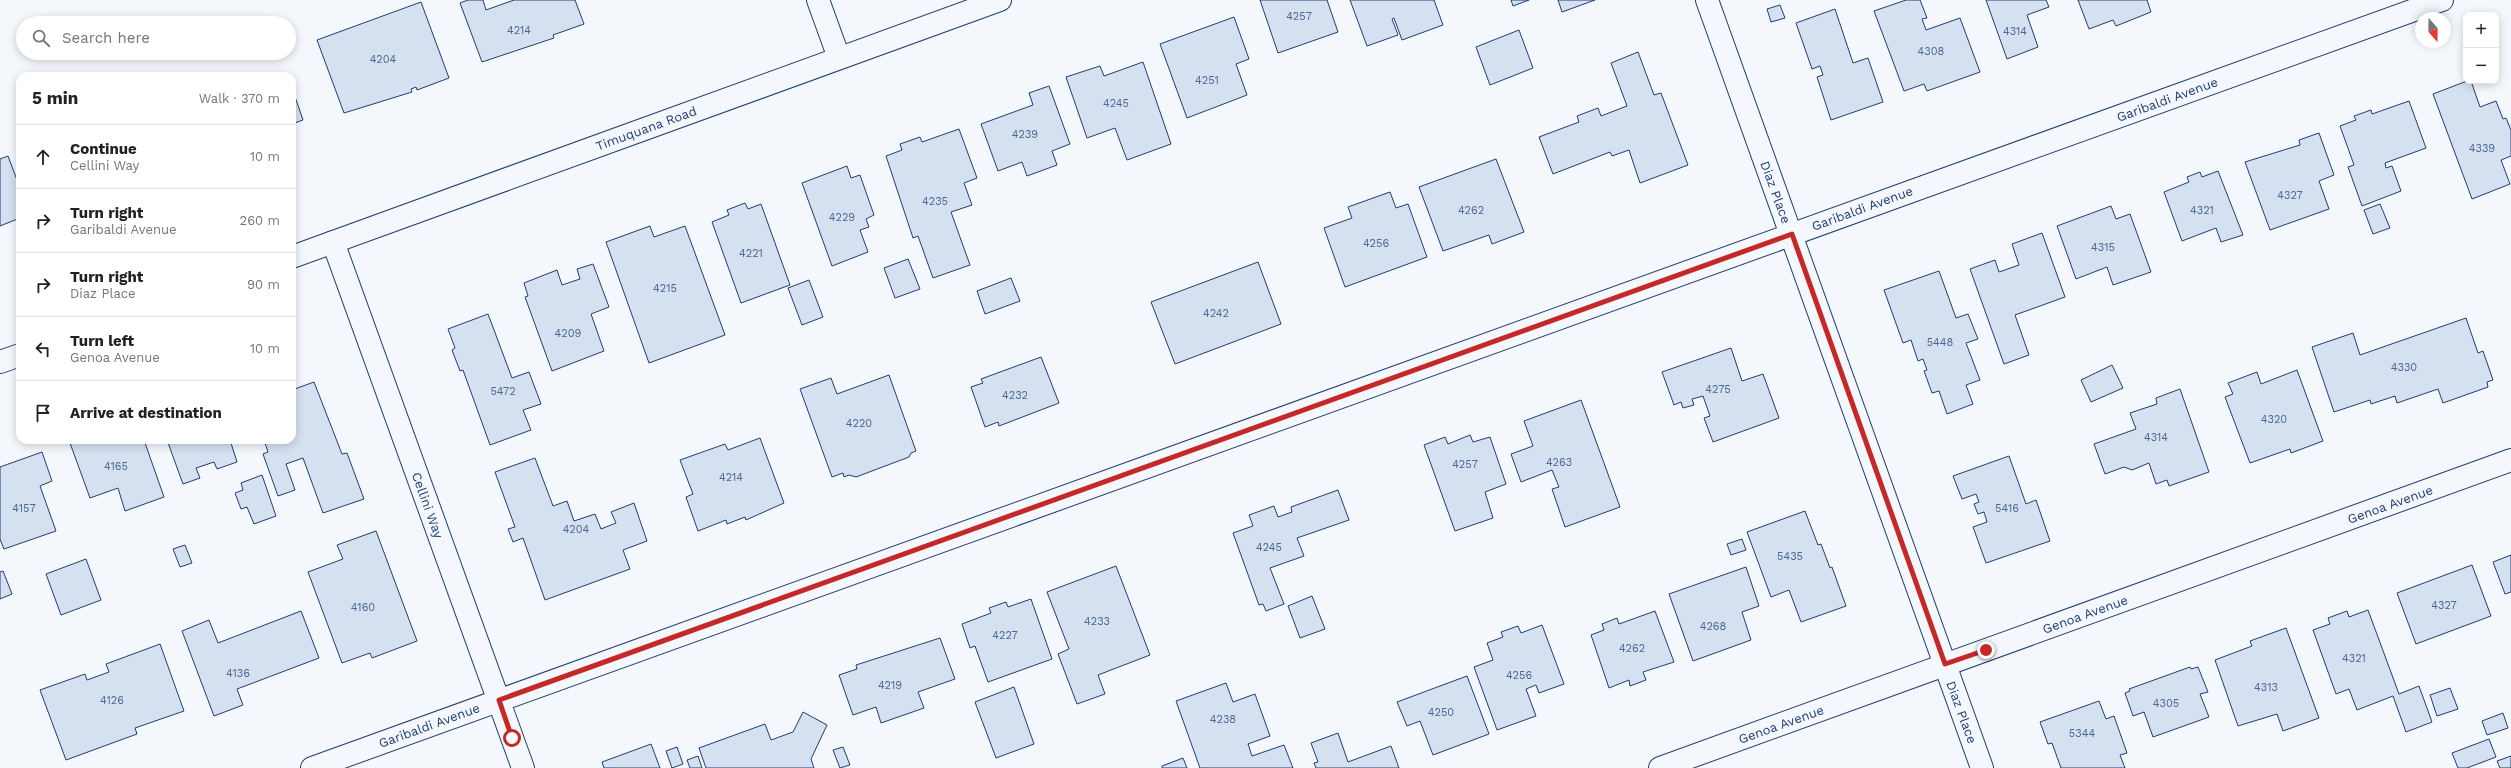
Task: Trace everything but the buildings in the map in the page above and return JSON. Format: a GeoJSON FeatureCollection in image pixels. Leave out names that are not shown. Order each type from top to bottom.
{"type":"FeatureCollection","features":[{"type":"Feature","properties":{"kind":"street"},"geometry":{"type":"LineString","coordinates":[[818,0],[838,58]]}},
{"type":"Feature","properties":{"kind":"street","name":"Timuquana Road"},"geometry":{"type":"LineString","coordinates":[[296,256],[1000,0]]}},
{"type":"Feature","properties":{"kind":"street","name":"Diaz Place"},"geometry":{"type":"LineString","coordinates":[[1707,0],[1982,768]]}},
{"type":"Feature","properties":{"kind":"street","name":"Garibaldi Avenue"},"geometry":{"type":"LineString","coordinates":[[312,768],[2442,0]]}},
{"type":"Feature","properties":{"kind":"street","name":"Cellini Way"},"geometry":{"type":"LineString","coordinates":[[333,242],[524,768]]}},
{"type":"Feature","properties":{"kind":"street"},"geometry":{"type":"LineString","coordinates":[[0,362],[16,356]]}},
{"type":"Feature","properties":{"kind":"street","name":"Genoa Avenue"},"geometry":{"type":"LineString","coordinates":[[1660,768],[2511,460]]}},
{"type":"Feature","properties":{"kind":"route"},"geometry":{"type":"LineString","coordinates":[[512,738],[499,700],[1792,234],[1945,664],[1986,650]]}}]}
